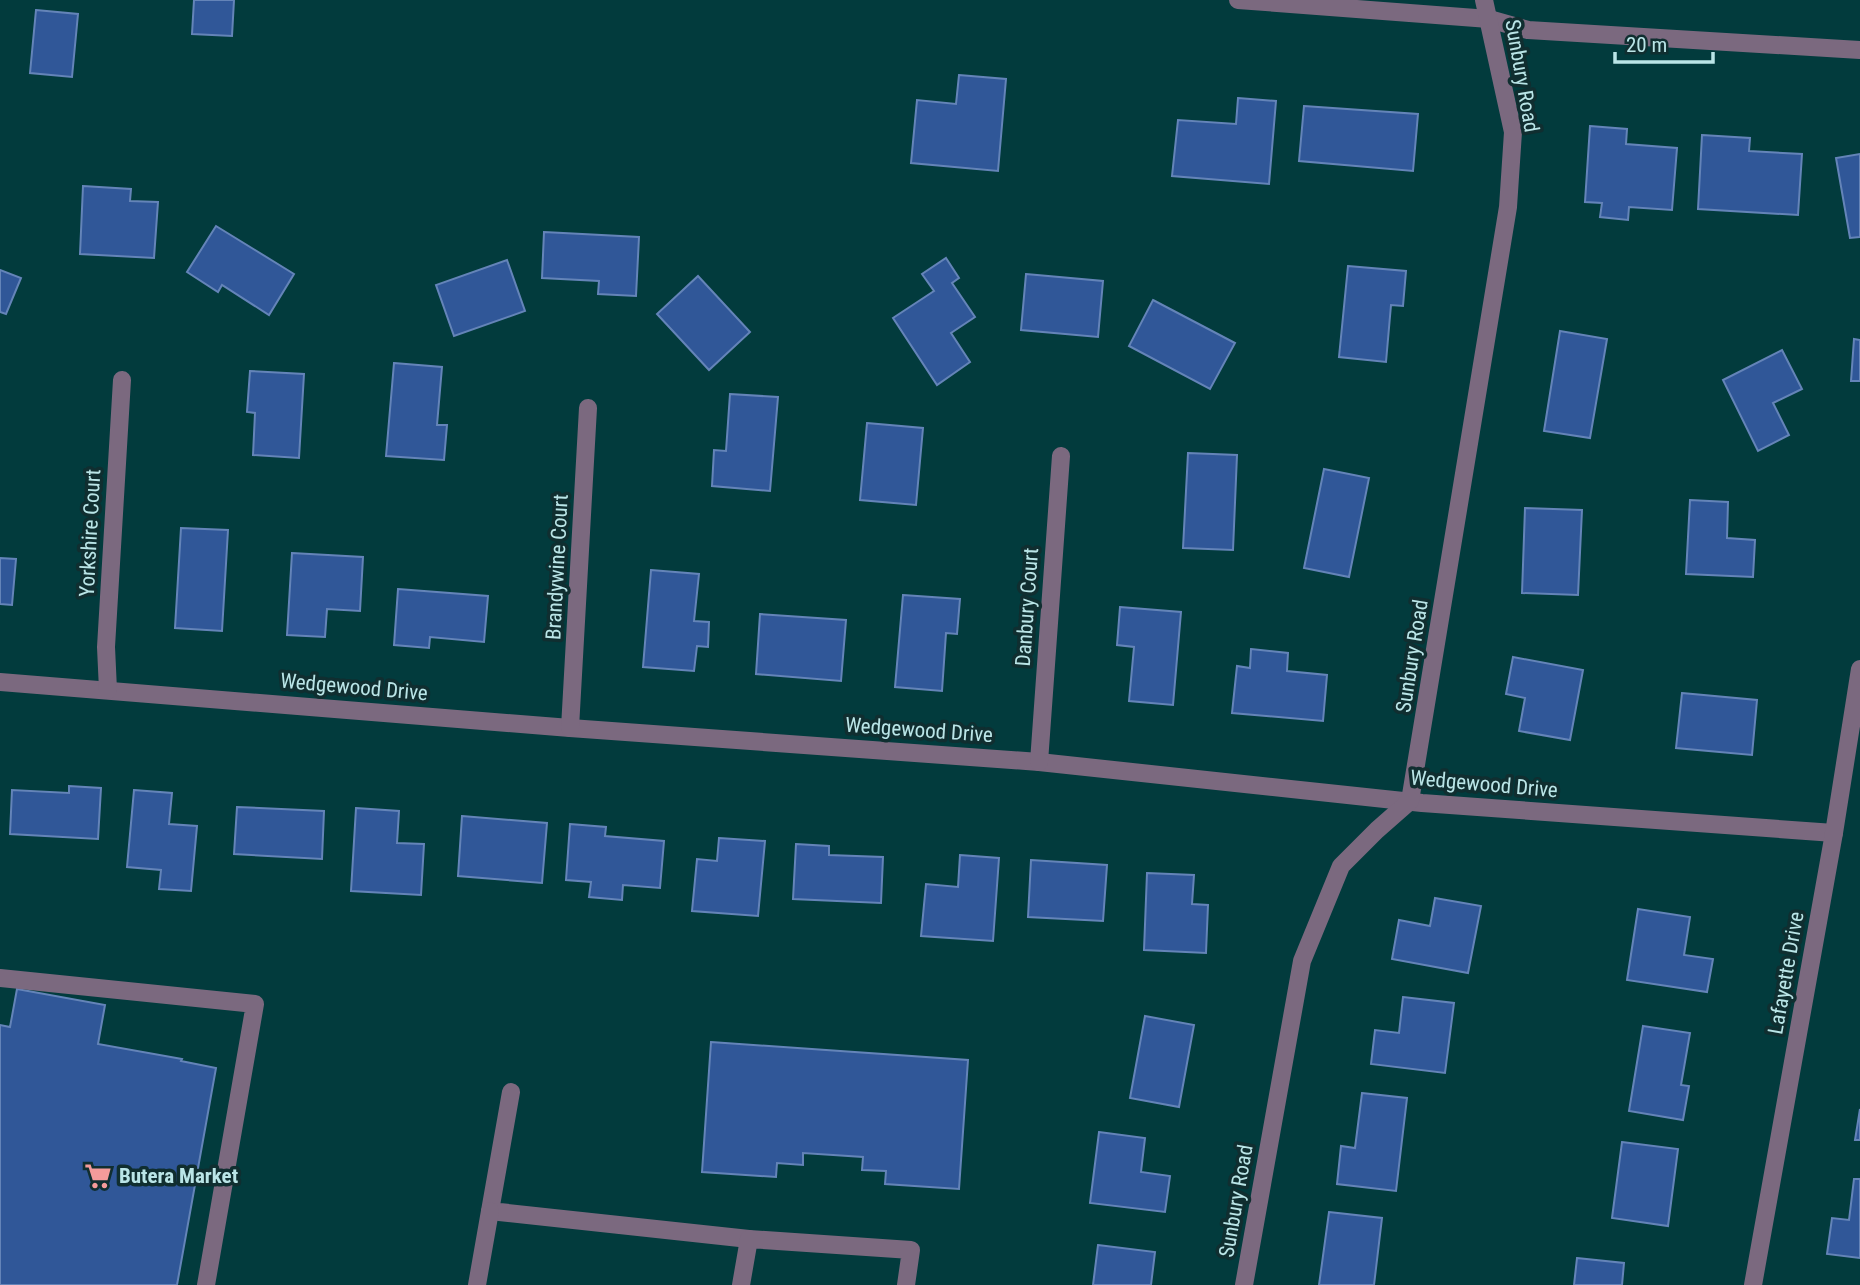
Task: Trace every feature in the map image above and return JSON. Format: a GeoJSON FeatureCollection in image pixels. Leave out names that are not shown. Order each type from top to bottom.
{"type":"FeatureCollection","features":[{"type":"Feature","properties":{"kind":"street"},"geometry":{"type":"LineString","coordinates":[[1238,0],[1489,19],[1528,30],[1860,50]]}},
{"type":"Feature","properties":{"kind":"street","name":"Sunbury Road"},"geometry":{"type":"LineString","coordinates":[[1244,1285],[1302,961],[1341,866],[1410,800],[1508,207],[1513,132],[1484,0]]}},
{"type":"Feature","properties":{"kind":"street","name":"Yorkshire Court"},"geometry":{"type":"LineString","coordinates":[[108,690],[106,647],[122,380]]}},
{"type":"Feature","properties":{"kind":"street","name":"Brandywine Court"},"geometry":{"type":"LineString","coordinates":[[570,728],[588,408]]}},
{"type":"Feature","properties":{"kind":"street","name":"Danbury Court"},"geometry":{"type":"LineString","coordinates":[[1039,762],[1060,456]]}},
{"type":"Feature","properties":{"kind":"street","name":"Lafayette Drive"},"geometry":{"type":"LineString","coordinates":[[1753,1285],[1834,833],[1860,669]]}},
{"type":"Feature","properties":{"kind":"street","name":"Wedgewood Drive"},"geometry":{"type":"LineString","coordinates":[[0,682],[570,728],[1039,762],[1410,800],[1834,833]]}},
{"type":"Feature","properties":{"kind":"street"},"geometry":{"type":"LineString","coordinates":[[0,978],[255,1004],[206,1285]]}},
{"type":"Feature","properties":{"kind":"street"},"geometry":{"type":"LineString","coordinates":[[477,1285],[511,1093]]}},
{"type":"Feature","properties":{"kind":"street"},"geometry":{"type":"LineString","coordinates":[[490,1211],[749,1239],[911,1251],[906,1285]]}},
{"type":"Feature","properties":{"kind":"street"},"geometry":{"type":"LineString","coordinates":[[741,1285],[749,1239]]}},
{"type":"Feature","properties":{"kind":"building"},"geometry":{"type":"Polygon","coordinates":[[[194,0],[234,0],[232,36],[192,34],[194,0]]]}},
{"type":"Feature","properties":{"kind":"building"},"geometry":{"type":"Polygon","coordinates":[[[36,10],[78,14],[72,77],[30,73],[36,10]]]}},
{"type":"Feature","properties":{"kind":"building"},"geometry":{"type":"Polygon","coordinates":[[[959,75],[1006,79],[998,171],[911,163],[917,100],[956,104],[959,75]]]}},
{"type":"Feature","properties":{"kind":"building"},"geometry":{"type":"Polygon","coordinates":[[[1238,98],[1276,101],[1269,184],[1172,176],[1178,120],[1236,124],[1238,98]]]}},
{"type":"Feature","properties":{"kind":"building"},"geometry":{"type":"Polygon","coordinates":[[[1304,106],[1418,114],[1413,171],[1299,161],[1304,106]]]}},
{"type":"Feature","properties":{"kind":"building"},"geometry":{"type":"Polygon","coordinates":[[[1590,126],[1627,129],[1626,144],[1677,148],[1672,210],[1629,207],[1628,220],[1600,217],[1602,203],[1585,202],[1590,126]]]}},
{"type":"Feature","properties":{"kind":"building"},"geometry":{"type":"Polygon","coordinates":[[[1702,135],[1750,138],[1749,151],[1802,154],[1798,215],[1698,209],[1702,135]]]}},
{"type":"Feature","properties":{"kind":"building"},"geometry":{"type":"Polygon","coordinates":[[[1860,154],[1860,237],[1850,238],[1836,158],[1860,154]]]}},
{"type":"Feature","properties":{"kind":"building"},"geometry":{"type":"Polygon","coordinates":[[[83,186],[131,189],[130,201],[158,202],[154,258],[80,254],[83,186]]]}},
{"type":"Feature","properties":{"kind":"building"},"geometry":{"type":"Polygon","coordinates":[[[216,226],[294,274],[269,315],[222,285],[218,292],[187,272],[216,226]]]}},
{"type":"Feature","properties":{"kind":"building"},"geometry":{"type":"Polygon","coordinates":[[[544,232],[639,237],[636,296],[598,294],[599,281],[542,278],[544,232]]]}},
{"type":"Feature","properties":{"kind":"building"},"geometry":{"type":"Polygon","coordinates":[[[946,258],[959,278],[952,283],[975,317],[951,333],[970,362],[937,385],[893,318],[934,291],[922,274],[946,258]]]}},
{"type":"Feature","properties":{"kind":"building"},"geometry":{"type":"Polygon","coordinates":[[[507,260],[525,311],[454,336],[436,285],[507,260]]]}},
{"type":"Feature","properties":{"kind":"building"},"geometry":{"type":"Polygon","coordinates":[[[1348,266],[1406,271],[1403,306],[1391,305],[1386,362],[1339,357],[1348,266]]]}},
{"type":"Feature","properties":{"kind":"building"},"geometry":{"type":"Polygon","coordinates":[[[0,270],[21,278],[6,314],[0,312],[0,270]]]}},
{"type":"Feature","properties":{"kind":"building"},"geometry":{"type":"Polygon","coordinates":[[[1026,274],[1103,281],[1098,337],[1021,330],[1026,274]]]}},
{"type":"Feature","properties":{"kind":"building"},"geometry":{"type":"Polygon","coordinates":[[[698,276],[750,332],[709,370],[657,314],[698,276]]]}},
{"type":"Feature","properties":{"kind":"building"},"geometry":{"type":"Polygon","coordinates":[[[1153,300],[1235,343],[1210,389],[1129,346],[1153,300]]]}},
{"type":"Feature","properties":{"kind":"building"},"geometry":{"type":"Polygon","coordinates":[[[1560,331],[1607,339],[1590,438],[1544,431],[1560,331]]]}},
{"type":"Feature","properties":{"kind":"building"},"geometry":{"type":"Polygon","coordinates":[[[1854,339],[1860,340],[1860,381],[1851,381],[1854,339]]]}},
{"type":"Feature","properties":{"kind":"building"},"geometry":{"type":"Polygon","coordinates":[[[1782,350],[1802,389],[1773,403],[1789,435],[1758,451],[1723,380],[1782,350]]]}},
{"type":"Feature","properties":{"kind":"building"},"geometry":{"type":"Polygon","coordinates":[[[394,363],[442,367],[437,425],[447,425],[444,460],[386,456],[394,363]]]}},
{"type":"Feature","properties":{"kind":"building"},"geometry":{"type":"Polygon","coordinates":[[[250,371],[304,374],[299,458],[253,455],[255,413],[247,412],[250,371]]]}},
{"type":"Feature","properties":{"kind":"building"},"geometry":{"type":"Polygon","coordinates":[[[730,394],[778,397],[770,491],[712,486],[714,450],[726,451],[730,394]]]}},
{"type":"Feature","properties":{"kind":"building"},"geometry":{"type":"Polygon","coordinates":[[[867,423],[923,428],[916,505],[860,500],[867,423]]]}},
{"type":"Feature","properties":{"kind":"building"},"geometry":{"type":"Polygon","coordinates":[[[1188,453],[1237,455],[1233,550],[1183,548],[1188,453]]]}},
{"type":"Feature","properties":{"kind":"building"},"geometry":{"type":"Polygon","coordinates":[[[1324,469],[1369,478],[1349,577],[1304,568],[1324,469]]]}},
{"type":"Feature","properties":{"kind":"building"},"geometry":{"type":"Polygon","coordinates":[[[1690,500],[1728,502],[1727,538],[1755,540],[1753,577],[1686,574],[1690,500]]]}},
{"type":"Feature","properties":{"kind":"building"},"geometry":{"type":"Polygon","coordinates":[[[1525,508],[1582,510],[1578,595],[1522,593],[1525,508]]]}},
{"type":"Feature","properties":{"kind":"building"},"geometry":{"type":"Polygon","coordinates":[[[181,528],[228,530],[222,631],[175,628],[181,528]]]}},
{"type":"Feature","properties":{"kind":"building"},"geometry":{"type":"Polygon","coordinates":[[[292,553],[363,557],[360,611],[327,609],[325,637],[287,635],[292,553]]]}},
{"type":"Feature","properties":{"kind":"building"},"geometry":{"type":"Polygon","coordinates":[[[0,558],[16,559],[12,605],[0,604],[0,558]]]}},
{"type":"Feature","properties":{"kind":"building"},"geometry":{"type":"Polygon","coordinates":[[[651,570],[699,574],[694,621],[709,622],[708,647],[697,646],[694,671],[643,667],[651,570]]]}},
{"type":"Feature","properties":{"kind":"building"},"geometry":{"type":"Polygon","coordinates":[[[398,589],[488,596],[484,642],[430,637],[429,648],[394,645],[398,589]]]}},
{"type":"Feature","properties":{"kind":"building"},"geometry":{"type":"Polygon","coordinates":[[[903,595],[960,599],[957,634],[946,633],[942,691],[895,687],[903,595]]]}},
{"type":"Feature","properties":{"kind":"building"},"geometry":{"type":"Polygon","coordinates":[[[1120,607],[1181,612],[1173,705],[1129,701],[1134,647],[1117,645],[1120,607]]]}},
{"type":"Feature","properties":{"kind":"building"},"geometry":{"type":"Polygon","coordinates":[[[760,614],[846,620],[841,681],[756,674],[760,614]]]}},
{"type":"Feature","properties":{"kind":"building"},"geometry":{"type":"Polygon","coordinates":[[[1251,649],[1288,653],[1287,671],[1327,675],[1323,721],[1232,713],[1237,666],[1250,668],[1251,649]]]}},
{"type":"Feature","properties":{"kind":"building"},"geometry":{"type":"Polygon","coordinates":[[[1513,657],[1583,670],[1570,740],[1519,731],[1525,698],[1506,694],[1513,657]]]}},
{"type":"Feature","properties":{"kind":"building"},"geometry":{"type":"Polygon","coordinates":[[[1682,693],[1757,700],[1752,755],[1676,748],[1682,693]]]}},
{"type":"Feature","properties":{"kind":"building"},"geometry":{"type":"Polygon","coordinates":[[[69,786],[101,788],[98,839],[10,834],[12,790],[69,793],[69,786]]]}},
{"type":"Feature","properties":{"kind":"building"},"geometry":{"type":"Polygon","coordinates":[[[134,790],[172,793],[169,824],[197,826],[191,891],[159,889],[161,870],[127,867],[134,790]]]}},
{"type":"Feature","properties":{"kind":"building"},"geometry":{"type":"Polygon","coordinates":[[[237,807],[324,811],[322,859],[234,854],[237,807]]]}},
{"type":"Feature","properties":{"kind":"building"},"geometry":{"type":"Polygon","coordinates":[[[356,808],[399,811],[397,843],[424,844],[421,895],[351,891],[356,808]]]}},
{"type":"Feature","properties":{"kind":"building"},"geometry":{"type":"Polygon","coordinates":[[[462,816],[547,823],[542,883],[458,876],[462,816]]]}},
{"type":"Feature","properties":{"kind":"building"},"geometry":{"type":"Polygon","coordinates":[[[570,824],[606,827],[605,836],[664,841],[660,888],[623,885],[622,900],[589,897],[591,882],[566,880],[570,824]]]}},
{"type":"Feature","properties":{"kind":"building"},"geometry":{"type":"Polygon","coordinates":[[[719,838],[765,841],[758,916],[692,911],[697,859],[717,861],[719,838]]]}},
{"type":"Feature","properties":{"kind":"building"},"geometry":{"type":"Polygon","coordinates":[[[796,844],[829,846],[829,855],[883,857],[881,903],[793,899],[796,844]]]}},
{"type":"Feature","properties":{"kind":"building"},"geometry":{"type":"Polygon","coordinates":[[[960,855],[999,858],[993,941],[921,936],[926,884],[958,887],[960,855]]]}},
{"type":"Feature","properties":{"kind":"building"},"geometry":{"type":"Polygon","coordinates":[[[1031,860],[1107,865],[1103,921],[1028,917],[1031,860]]]}},
{"type":"Feature","properties":{"kind":"building"},"geometry":{"type":"Polygon","coordinates":[[[1147,873],[1194,875],[1192,904],[1208,905],[1206,953],[1144,950],[1147,873]]]}},
{"type":"Feature","properties":{"kind":"building"},"geometry":{"type":"Polygon","coordinates":[[[1435,898],[1481,906],[1468,973],[1392,959],[1399,920],[1430,926],[1435,898]]]}},
{"type":"Feature","properties":{"kind":"building"},"geometry":{"type":"Polygon","coordinates":[[[1638,909],[1690,917],[1684,955],[1713,959],[1707,992],[1627,980],[1638,909]]]}},
{"type":"Feature","properties":{"kind":"building","name":"Butera Market"},"geometry":{"type":"Polygon","coordinates":[[[17,989],[105,1005],[98,1044],[216,1068],[177,1285],[0,1285],[0,1025],[10,1027],[17,989]]]}},
{"type":"Feature","properties":{"kind":"building"},"geometry":{"type":"Polygon","coordinates":[[[1403,997],[1454,1003],[1445,1073],[1371,1064],[1375,1030],[1399,1033],[1403,997]]]}},
{"type":"Feature","properties":{"kind":"building"},"geometry":{"type":"Polygon","coordinates":[[[1145,1016],[1194,1025],[1179,1107],[1130,1098],[1145,1016]]]}},
{"type":"Feature","properties":{"kind":"building"},"geometry":{"type":"Polygon","coordinates":[[[1643,1026],[1690,1033],[1681,1085],[1689,1086],[1683,1120],[1629,1111],[1643,1026]]]}},
{"type":"Feature","properties":{"kind":"building"},"geometry":{"type":"Polygon","coordinates":[[[711,1042],[968,1060],[959,1189],[885,1184],[886,1171],[862,1170],[863,1157],[803,1153],[803,1165],[777,1163],[776,1177],[702,1172],[711,1042]]]}},
{"type":"Feature","properties":{"kind":"building"},"geometry":{"type":"Polygon","coordinates":[[[1362,1093],[1407,1098],[1396,1191],[1337,1184],[1341,1146],[1355,1148],[1362,1093]]]}},
{"type":"Feature","properties":{"kind":"building"},"geometry":{"type":"Polygon","coordinates":[[[1860,1109],[1860,1140],[1855,1140],[1860,1109]]]}},
{"type":"Feature","properties":{"kind":"building"},"geometry":{"type":"Polygon","coordinates":[[[1099,1132],[1145,1138],[1141,1172],[1170,1176],[1165,1212],[1090,1203],[1099,1132]]]}},
{"type":"Feature","properties":{"kind":"building"},"geometry":{"type":"Polygon","coordinates":[[[1622,1142],[1678,1149],[1668,1226],[1612,1218],[1622,1142]]]}},
{"type":"Feature","properties":{"kind":"building"},"geometry":{"type":"Polygon","coordinates":[[[1854,1179],[1860,1179],[1860,1258],[1827,1254],[1832,1218],[1849,1220],[1854,1179]]]}},
{"type":"Feature","properties":{"kind":"building"},"geometry":{"type":"Polygon","coordinates":[[[1329,1212],[1382,1218],[1374,1285],[1319,1285],[1329,1212]]]}},
{"type":"Feature","properties":{"kind":"building"},"geometry":{"type":"Polygon","coordinates":[[[1098,1245],[1155,1252],[1151,1285],[1093,1285],[1098,1245]]]}},
{"type":"Feature","properties":{"kind":"building"},"geometry":{"type":"Polygon","coordinates":[[[1577,1258],[1624,1263],[1622,1285],[1574,1285],[1577,1258]]]}},
{"type":"Feature","properties":{"kind":"place","name":"Butera Market"},"geometry":{"type":"Point","coordinates":[98,1176]}}]}
